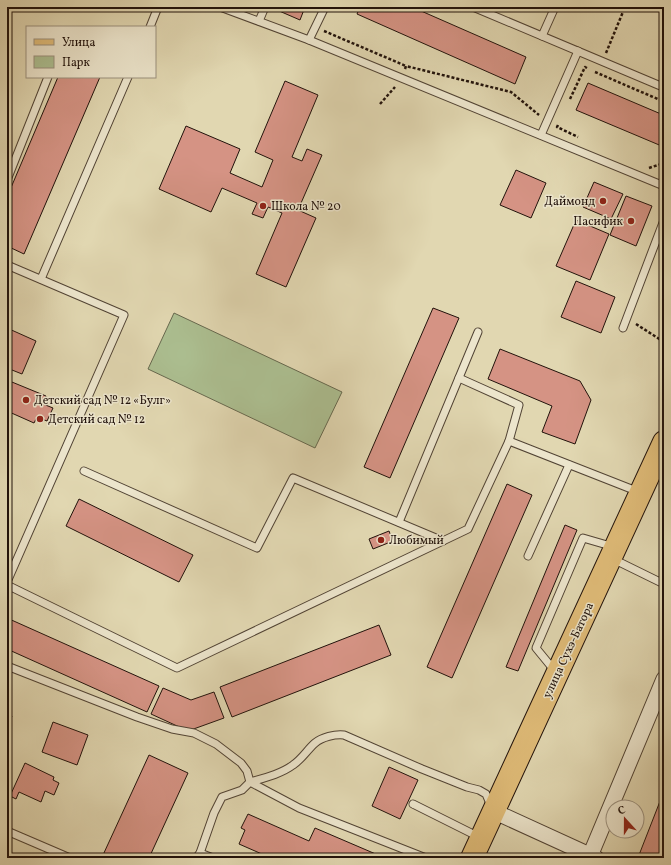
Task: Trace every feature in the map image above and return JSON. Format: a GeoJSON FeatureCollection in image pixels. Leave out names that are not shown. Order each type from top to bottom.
{"type":"FeatureCollection","features":[{"type":"Feature","properties":{"kind":"main road","name":"улица Сухэ-Батора"},"geometry":{"type":"LineString","coordinates":[[472,858],[664,442]]}},
{"type":"Feature","properties":{"kind":"street"},"geometry":{"type":"LineString","coordinates":[[493,811],[593,857],[664,679]]}},
{"type":"Feature","properties":{"kind":"lane"},"geometry":{"type":"LineString","coordinates":[[150,26],[158,7]]}},
{"type":"Feature","properties":{"kind":"lane"},"geometry":{"type":"LineString","coordinates":[[220,7],[309,40],[664,186]]}},
{"type":"Feature","properties":{"kind":"lane"},"geometry":{"type":"LineString","coordinates":[[259,21],[265,7]]}},
{"type":"Feature","properties":{"kind":"lane"},"geometry":{"type":"LineString","coordinates":[[309,40],[325,7]]}},
{"type":"Feature","properties":{"kind":"lane"},"geometry":{"type":"LineString","coordinates":[[473,7],[663,87],[664,86]]}},
{"type":"Feature","properties":{"kind":"lane"},"geometry":{"type":"LineString","coordinates":[[542,36],[555,7]]}},
{"type":"Feature","properties":{"kind":"lane"},"geometry":{"type":"LineString","coordinates":[[541,135],[578,51]]}},
{"type":"Feature","properties":{"kind":"lane"},"geometry":{"type":"LineString","coordinates":[[7,180],[48,78]]}},
{"type":"Feature","properties":{"kind":"lane"},"geometry":{"type":"LineString","coordinates":[[41,279],[128,78]]}},
{"type":"Feature","properties":{"kind":"lane"},"geometry":{"type":"LineString","coordinates":[[623,328],[664,220]]}},
{"type":"Feature","properties":{"kind":"lane"},"geometry":{"type":"LineString","coordinates":[[7,265],[124,315],[7,584],[177,668],[468,529],[509,441],[519,405],[459,378]]}},
{"type":"Feature","properties":{"kind":"lane"},"geometry":{"type":"LineString","coordinates":[[399,522],[478,332]]}},
{"type":"Feature","properties":{"kind":"lane"},"geometry":{"type":"LineString","coordinates":[[509,441],[641,493]]}},
{"type":"Feature","properties":{"kind":"lane"},"geometry":{"type":"LineString","coordinates":[[528,556],[569,464]]}},
{"type":"Feature","properties":{"kind":"lane"},"geometry":{"type":"LineString","coordinates":[[84,471],[257,548],[293,478],[443,541]]}},
{"type":"Feature","properties":{"kind":"lane"},"geometry":{"type":"LineString","coordinates":[[557,673],[536,648],[583,538],[613,553],[664,584]]}},
{"type":"Feature","properties":{"kind":"lane"},"geometry":{"type":"LineString","coordinates":[[7,666],[137,717],[172,729],[194,733],[216,744],[241,763],[247,771],[250,782],[299,808],[426,858]]}},
{"type":"Feature","properties":{"kind":"lane"},"geometry":{"type":"LineString","coordinates":[[213,858],[198,855],[214,813],[222,797],[242,790],[250,782],[283,771],[294,765],[305,755],[315,742],[336,734],[344,735],[422,769],[467,787],[479,790],[486,794],[493,811]]}},
{"type":"Feature","properties":{"kind":"lane"},"geometry":{"type":"LineString","coordinates":[[413,804],[481,838]]}},
{"type":"Feature","properties":{"kind":"lane"},"geometry":{"type":"LineString","coordinates":[[7,831],[70,858]]}},
{"type":"Feature","properties":{"kind":"path"},"geometry":{"type":"LineString","coordinates":[[603,62],[625,7]]}},
{"type":"Feature","properties":{"kind":"path"},"geometry":{"type":"LineString","coordinates":[[315,27],[406,66],[511,92],[547,122],[579,138]]}},
{"type":"Feature","properties":{"kind":"path"},"geometry":{"type":"LineString","coordinates":[[380,104],[402,78],[406,66]]}},
{"type":"Feature","properties":{"kind":"path"},"geometry":{"type":"LineString","coordinates":[[570,100],[585,67],[660,100]]}},
{"type":"Feature","properties":{"kind":"path"},"geometry":{"type":"LineString","coordinates":[[557,127],[560,120]]}},
{"type":"Feature","properties":{"kind":"path"},"geometry":{"type":"LineString","coordinates":[[642,170],[664,164]]}},
{"type":"Feature","properties":{"kind":"path"},"geometry":{"type":"LineString","coordinates":[[626,318],[664,342]]}},
{"type":"Feature","properties":{"kind":"green space"},"geometry":{"type":"Polygon","coordinates":[[[174,313],[342,392],[315,448],[148,369],[174,313]]]}},
{"type":"Feature","properties":{"kind":"building"},"geometry":{"type":"Polygon","coordinates":[[[233,7],[246,7],[244,12],[233,7]]]}},
{"type":"Feature","properties":{"kind":"building"},"geometry":{"type":"Polygon","coordinates":[[[270,7],[305,7],[300,20],[270,7]]]}},
{"type":"Feature","properties":{"kind":"building"},"geometry":{"type":"Polygon","coordinates":[[[360,7],[412,7],[526,57],[515,84],[357,14],[360,7]]]}},
{"type":"Feature","properties":{"kind":"building"},"geometry":{"type":"Polygon","coordinates":[[[58,78],[100,78],[24,254],[7,246],[7,197],[58,78]]]}},
{"type":"Feature","properties":{"kind":"building"},"geometry":{"type":"Polygon","coordinates":[[[285,81],[318,95],[292,157],[302,161],[307,149],[322,155],[298,210],[316,218],[286,287],[256,274],[282,213],[268,207],[263,218],[252,214],[257,203],[222,188],[211,212],[159,189],[186,126],[240,149],[230,173],[262,187],[273,160],[255,152],[285,81]]]}},
{"type":"Feature","properties":{"kind":"building"},"geometry":{"type":"Polygon","coordinates":[[[588,83],[661,114],[664,106],[664,147],[576,110],[588,83]]]}},
{"type":"Feature","properties":{"kind":"building"},"geometry":{"type":"Polygon","coordinates":[[[516,170],[546,183],[531,218],[500,205],[516,170]]]}},
{"type":"Feature","properties":{"kind":"building","name":"Даймонд"},"geometry":{"type":"Polygon","coordinates":[[[594,182],[623,194],[611,219],[583,207],[594,182]]]}},
{"type":"Feature","properties":{"kind":"building","name":"Пасифик"},"geometry":{"type":"Polygon","coordinates":[[[626,196],[652,206],[636,246],[610,235],[626,196]]]}},
{"type":"Feature","properties":{"kind":"building"},"geometry":{"type":"Polygon","coordinates":[[[576,220],[609,234],[590,280],[556,266],[576,220]]]}},
{"type":"Feature","properties":{"kind":"building"},"geometry":{"type":"Polygon","coordinates":[[[576,281],[615,297],[601,333],[561,317],[576,281]]]}},
{"type":"Feature","properties":{"kind":"building"},"geometry":{"type":"Polygon","coordinates":[[[433,308],[459,318],[390,478],[364,467],[433,308]]]}},
{"type":"Feature","properties":{"kind":"building","name":"Детский сад № 12 «Булг»"},"geometry":{"type":"Polygon","coordinates":[[[7,328],[36,341],[22,374],[7,368],[7,328]]]}},
{"type":"Feature","properties":{"kind":"building"},"geometry":{"type":"Polygon","coordinates":[[[500,349],[580,381],[591,400],[575,444],[542,432],[552,406],[488,379],[500,349]]]}},
{"type":"Feature","properties":{"kind":"building","name":"Детский сад № 12 «Булг»"},"geometry":{"type":"Polygon","coordinates":[[[7,380],[46,396],[43,404],[53,408],[47,421],[37,417],[34,423],[7,411],[7,380]]]}},
{"type":"Feature","properties":{"kind":"building"},"geometry":{"type":"Polygon","coordinates":[[[507,484],[532,495],[452,678],[427,667],[507,484]]]}},
{"type":"Feature","properties":{"kind":"building"},"geometry":{"type":"Polygon","coordinates":[[[79,499],[193,555],[179,582],[66,526],[79,499]]]}},
{"type":"Feature","properties":{"kind":"building"},"geometry":{"type":"Polygon","coordinates":[[[565,525],[577,530],[518,671],[506,667],[565,525]]]}},
{"type":"Feature","properties":{"kind":"building","name":"Любимый"},"geometry":{"type":"Polygon","coordinates":[[[389,531],[393,541],[373,549],[369,539],[389,531]]]}},
{"type":"Feature","properties":{"kind":"building"},"geometry":{"type":"Polygon","coordinates":[[[7,618],[159,686],[147,712],[7,649],[7,618]]]}},
{"type":"Feature","properties":{"kind":"building"},"geometry":{"type":"Polygon","coordinates":[[[379,625],[391,655],[232,717],[220,687],[379,625]]]}},
{"type":"Feature","properties":{"kind":"building"},"geometry":{"type":"Polygon","coordinates":[[[163,688],[191,700],[214,692],[224,718],[188,731],[151,714],[163,688]]]}},
{"type":"Feature","properties":{"kind":"building"},"geometry":{"type":"Polygon","coordinates":[[[7,713],[12,716],[7,727],[7,713]]]}},
{"type":"Feature","properties":{"kind":"building"},"geometry":{"type":"Polygon","coordinates":[[[53,722],[88,735],[77,765],[42,752],[53,722]]]}},
{"type":"Feature","properties":{"kind":"building"},"geometry":{"type":"Polygon","coordinates":[[[149,755],[188,773],[149,858],[109,858],[103,855],[149,755]]]}},
{"type":"Feature","properties":{"kind":"building"},"geometry":{"type":"Polygon","coordinates":[[[25,763],[54,777],[53,780],[59,783],[54,795],[45,791],[41,802],[19,792],[16,799],[10,796],[25,763]]]}},
{"type":"Feature","properties":{"kind":"building"},"geometry":{"type":"Polygon","coordinates":[[[389,767],[418,780],[400,819],[372,806],[389,767]]]}},
{"type":"Feature","properties":{"kind":"building"},"geometry":{"type":"Polygon","coordinates":[[[664,791],[664,858],[646,858],[639,855],[664,791]]]}},
{"type":"Feature","properties":{"kind":"building"},"geometry":{"type":"Polygon","coordinates":[[[248,814],[309,841],[315,828],[378,855],[376,858],[309,858],[306,856],[305,858],[271,858],[239,844],[245,830],[241,828],[248,814]]]}},
{"type":"Feature","properties":{"kind":"building"},"geometry":{"type":"Polygon","coordinates":[[[7,845],[11,847],[7,856],[7,845]]]}},
{"type":"Feature","properties":{"kind":"building"},"geometry":{"type":"Polygon","coordinates":[[[566,851],[581,858],[563,858],[566,851]]]}},
{"type":"Feature","properties":{"kind":"place","name":"Даймонд"},"geometry":{"type":"Point","coordinates":[603,201]}},
{"type":"Feature","properties":{"kind":"place","name":"Школа № 20"},"geometry":{"type":"Point","coordinates":[263,206]}},
{"type":"Feature","properties":{"kind":"place","name":"Пасифик"},"geometry":{"type":"Point","coordinates":[631,221]}},
{"type":"Feature","properties":{"kind":"place","name":"Детский сад № 12 «Булг»"},"geometry":{"type":"Point","coordinates":[26,400]}},
{"type":"Feature","properties":{"kind":"place","name":"Детский сад № 12"},"geometry":{"type":"Point","coordinates":[40,419]}},
{"type":"Feature","properties":{"kind":"place","name":"Любимый"},"geometry":{"type":"Point","coordinates":[381,540]}}]}
